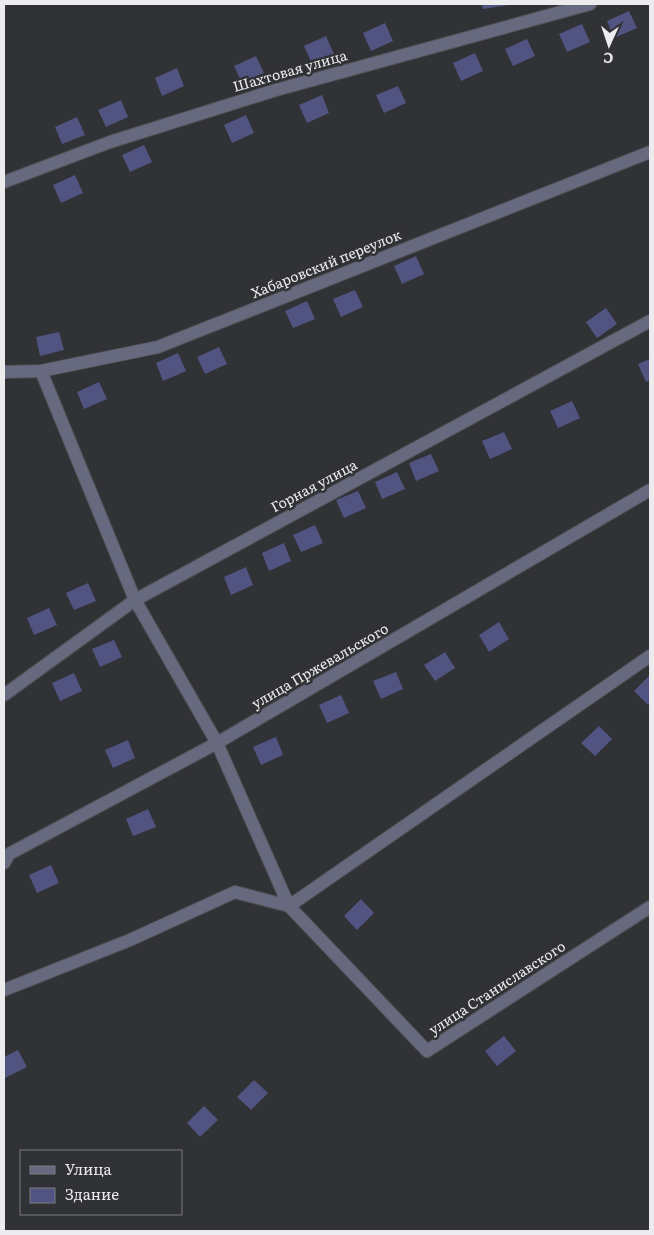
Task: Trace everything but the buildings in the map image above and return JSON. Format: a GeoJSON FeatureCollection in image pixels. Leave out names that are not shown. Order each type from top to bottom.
{"type":"FeatureCollection","features":[{"type":"Feature","properties":{"kind":"street","name":"Шахтовая улица"},"geometry":{"type":"LineString","coordinates":[[4,182],[110,142],[267,93],[590,4]]}},
{"type":"Feature","properties":{"kind":"street","name":"Хабаровский переулок"},"geometry":{"type":"LineString","coordinates":[[4,372],[41,371],[158,347],[650,152]]}},
{"type":"Feature","properties":{"kind":"street","name":"Горная улица"},"geometry":{"type":"LineString","coordinates":[[4,694],[135,600],[650,321]]}},
{"type":"Feature","properties":{"kind":"street"},"geometry":{"type":"LineString","coordinates":[[41,371],[135,600],[217,743],[289,906]]}},
{"type":"Feature","properties":{"kind":"street","name":"улица Пржевальского"},"geometry":{"type":"LineString","coordinates":[[4,864],[9,854],[217,743],[650,490]]}},
{"type":"Feature","properties":{"kind":"street"},"geometry":{"type":"LineString","coordinates":[[4,990],[130,940],[235,892],[289,906],[650,656]]}},
{"type":"Feature","properties":{"kind":"street","name":"улица Станиславского"},"geometry":{"type":"LineString","coordinates":[[289,906],[427,1051],[650,907]]}}]}
